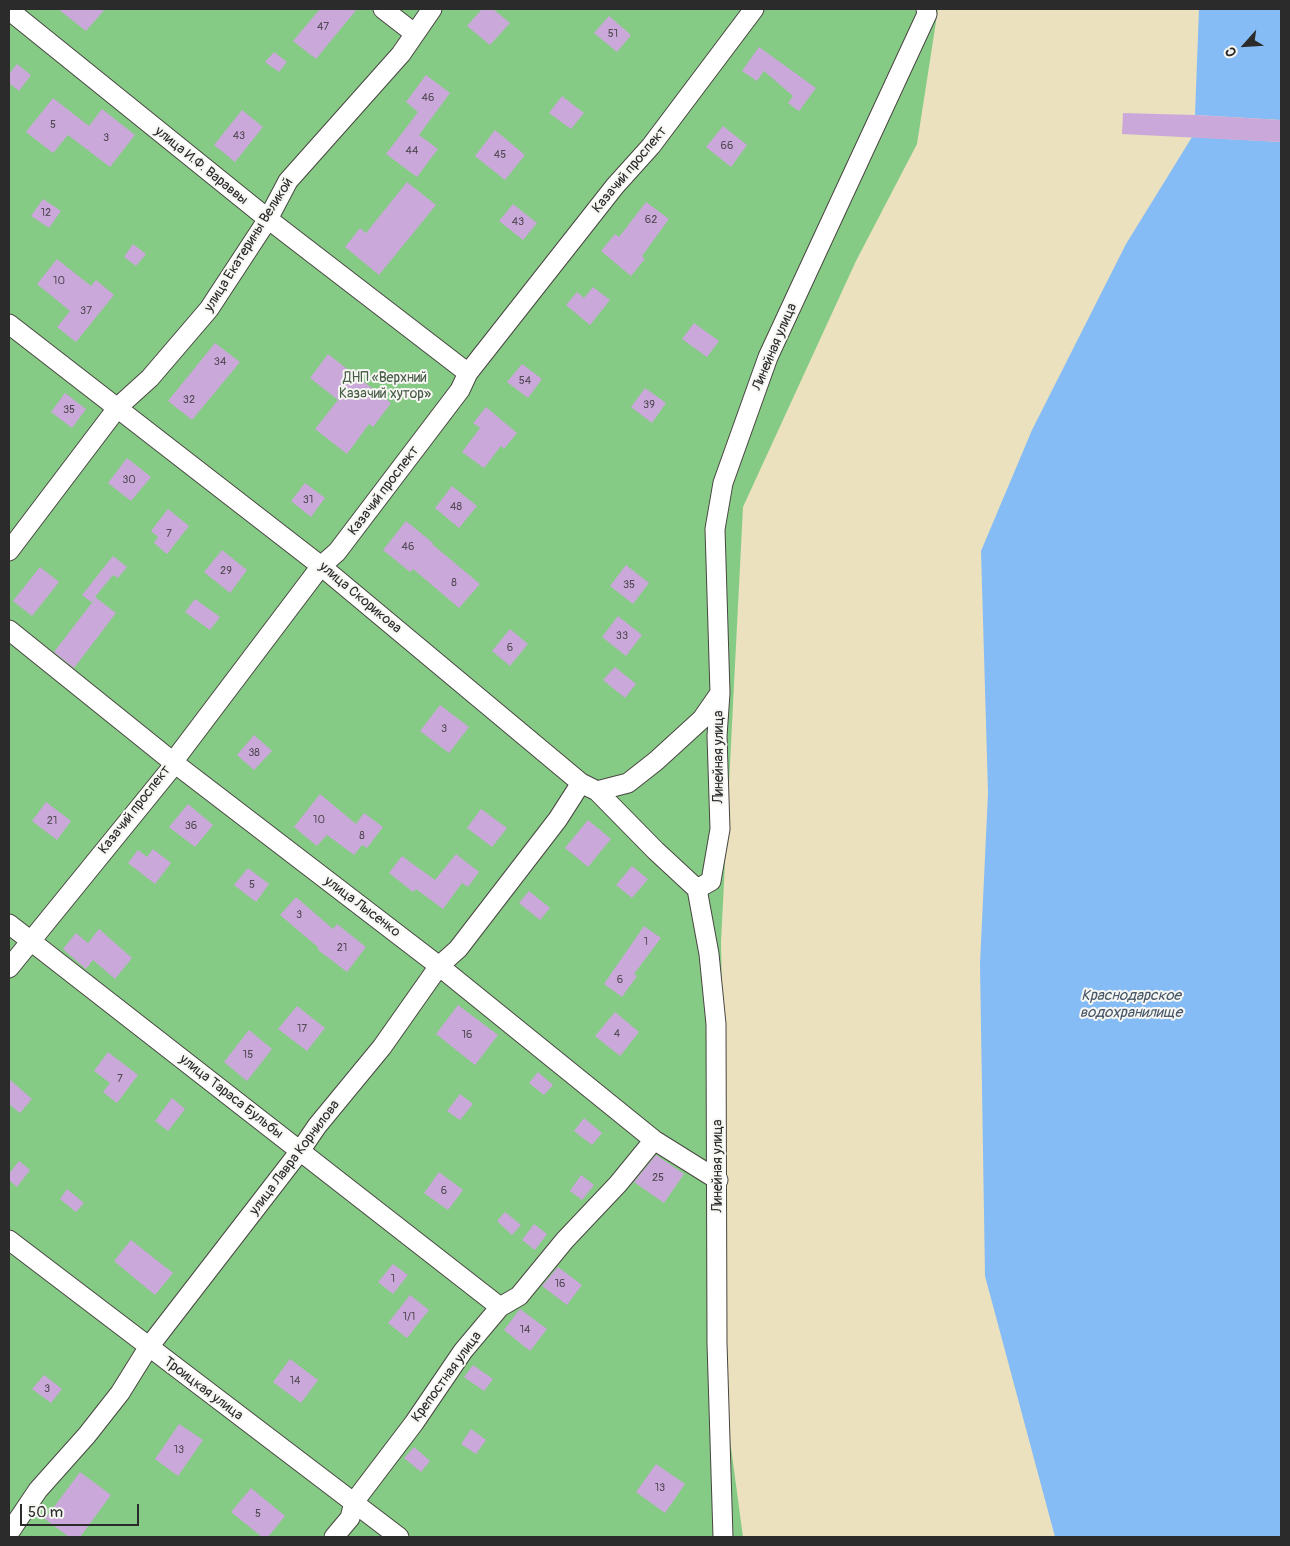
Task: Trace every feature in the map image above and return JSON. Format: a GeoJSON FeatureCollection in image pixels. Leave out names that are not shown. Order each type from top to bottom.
{"type":"FeatureCollection","features":[{"type":"Feature","properties":{"kind":"street"},"geometry":{"type":"LineString","coordinates":[[383,9],[414,33]]}},
{"type":"Feature","properties":{"kind":"street","name":"улица Екатерины Великой"},"geometry":{"type":"LineString","coordinates":[[9,551],[118,407],[150,378],[209,309],[268,219],[288,180],[401,54],[432,9]]}},
{"type":"Feature","properties":{"kind":"street","name":"Казачий проспект"},"geometry":{"type":"LineString","coordinates":[[9,968],[169,771],[173,762],[321,566],[337,552],[460,390],[468,372],[615,186],[651,146],[754,9]]}},
{"type":"Feature","properties":{"kind":"street","name":"Линейная улица"},"geometry":{"type":"LineString","coordinates":[[723,1537],[718,1344],[716,1024],[709,954],[697,889],[712,881],[720,830],[717,736],[720,692],[715,529],[723,483],[768,357],[927,14],[926,9]]}},
{"type":"Feature","properties":{"kind":"street","name":"улица И.Ф. Вараввы"},"geometry":{"type":"LineString","coordinates":[[9,10],[268,219],[468,372]]}},
{"type":"Feature","properties":{"kind":"street","name":"улица Скорикова"},"geometry":{"type":"LineString","coordinates":[[9,324],[321,566],[589,787],[697,889]]}},
{"type":"Feature","properties":{"kind":"street","name":"улица Лысенко"},"geometry":{"type":"LineString","coordinates":[[9,630],[173,762],[439,966],[654,1140],[718,1180]]}},
{"type":"Feature","properties":{"kind":"street"},"geometry":{"type":"LineString","coordinates":[[589,787],[628,783],[656,761],[702,719],[720,692]]}},
{"type":"Feature","properties":{"kind":"street","name":"улица Лавра Корнилова"},"geometry":{"type":"LineString","coordinates":[[9,1532],[38,1490],[88,1435],[120,1393],[148,1348],[300,1151],[317,1126],[382,1047],[439,966],[458,949],[558,819],[589,787]]}},
{"type":"Feature","properties":{"kind":"street","name":"улица Тараса Бульбы"},"geometry":{"type":"LineString","coordinates":[[9,924],[500,1307]]}},
{"type":"Feature","properties":{"kind":"street","name":"Крепостная улица"},"geometry":{"type":"LineString","coordinates":[[334,1537],[350,1518],[354,1502],[414,1423],[463,1351],[500,1307],[519,1296],[565,1240],[618,1184],[654,1140]]}},
{"type":"Feature","properties":{"kind":"street","name":"Троицкая улица"},"geometry":{"type":"LineString","coordinates":[[9,1240],[148,1348],[399,1537]]}},
{"type":"Feature","properties":{"kind":"green space","name":"ДНП «Верхний Казачий хутор»"},"geometry":{"type":"Polygon","coordinates":[[[9,9],[938,9],[917,144],[856,261],[743,507],[721,942],[722,995],[717,1343],[743,1537],[9,1537],[9,9]]]}},
{"type":"Feature","properties":{"kind":"water"},"geometry":{"type":"Polygon","coordinates":[[[1199,9],[1281,9],[1281,120],[1195,115],[1199,9]]]}},
{"type":"Feature","properties":{"kind":"water","name":"Краснодарское водохранилище"},"geometry":{"type":"Polygon","coordinates":[[[1192,137],[1281,142],[1281,1537],[1055,1537],[985,1276],[980,964],[988,793],[981,551],[1032,430],[1126,244],[1192,137]]]}},
{"type":"Feature","properties":{"kind":"building"},"geometry":{"type":"Polygon","coordinates":[[[58,9],[105,9],[86,31],[58,9]]]}},
{"type":"Feature","properties":{"kind":"building"},"geometry":{"type":"Polygon","coordinates":[[[320,9],[357,9],[316,59],[293,41],[320,9]]]}},
{"type":"Feature","properties":{"kind":"building"},"geometry":{"type":"Polygon","coordinates":[[[482,9],[493,9],[510,23],[490,45],[467,26],[482,9]]]}},
{"type":"Feature","properties":{"kind":"building"},"geometry":{"type":"Polygon","coordinates":[[[609,16],[631,35],[617,52],[594,33],[609,16]]]}},
{"type":"Feature","properties":{"kind":"building"},"geometry":{"type":"Polygon","coordinates":[[[759,47],[816,88],[799,111],[788,103],[793,96],[764,71],[757,81],[742,71],[759,47]]]}},
{"type":"Feature","properties":{"kind":"building"},"geometry":{"type":"Polygon","coordinates":[[[274,52],[287,62],[279,72],[265,62],[274,52]]]}},
{"type":"Feature","properties":{"kind":"building"},"geometry":{"type":"Polygon","coordinates":[[[17,64],[31,75],[19,91],[9,83],[9,74],[17,64]]]}},
{"type":"Feature","properties":{"kind":"building"},"geometry":{"type":"Polygon","coordinates":[[[426,75],[450,93],[419,135],[438,149],[417,177],[386,154],[418,112],[406,102],[426,75]]]}},
{"type":"Feature","properties":{"kind":"building"},"geometry":{"type":"Polygon","coordinates":[[[562,96],[584,113],[571,129],[549,113],[562,96]]]}},
{"type":"Feature","properties":{"kind":"building"},"geometry":{"type":"Polygon","coordinates":[[[53,98],[89,126],[102,109],[135,135],[110,167],[68,135],[53,153],[26,132],[53,98]]]}},
{"type":"Feature","properties":{"kind":"building"},"geometry":{"type":"Polygon","coordinates":[[[242,110],[263,127],[235,162],[214,145],[242,110]]]}},
{"type":"Feature","properties":{"kind":"building"},"geometry":{"type":"Polygon","coordinates":[[[1123,113],[1281,120],[1281,142],[1122,134],[1123,113]]]}},
{"type":"Feature","properties":{"kind":"building"},"geometry":{"type":"Polygon","coordinates":[[[723,126],[747,145],[731,167],[706,147],[723,126]]]}},
{"type":"Feature","properties":{"kind":"building"},"geometry":{"type":"Polygon","coordinates":[[[495,130],[525,155],[505,180],[475,156],[495,130]]]}},
{"type":"Feature","properties":{"kind":"building"},"geometry":{"type":"Polygon","coordinates":[[[407,182],[436,205],[379,275],[345,247],[360,228],[366,233],[407,182]]]}},
{"type":"Feature","properties":{"kind":"building"},"geometry":{"type":"Polygon","coordinates":[[[43,199],[61,211],[49,228],[31,216],[43,199]]]}},
{"type":"Feature","properties":{"kind":"building"},"geometry":{"type":"Polygon","coordinates":[[[646,202],[669,219],[642,256],[645,259],[631,276],[601,251],[615,234],[619,237],[646,202]]]}},
{"type":"Feature","properties":{"kind":"building"},"geometry":{"type":"Polygon","coordinates":[[[513,204],[537,223],[523,240],[499,221],[513,204]]]}},
{"type":"Feature","properties":{"kind":"building"},"geometry":{"type":"Polygon","coordinates":[[[133,244],[146,254],[136,266],[124,257],[133,244]]]}},
{"type":"Feature","properties":{"kind":"building"},"geometry":{"type":"Polygon","coordinates":[[[57,259],[91,286],[96,280],[114,295],[76,342],[57,327],[70,311],[37,284],[57,259]]]}},
{"type":"Feature","properties":{"kind":"building"},"geometry":{"type":"Polygon","coordinates":[[[593,287],[610,300],[590,325],[566,305],[577,292],[584,298],[593,287]]]}},
{"type":"Feature","properties":{"kind":"building"},"geometry":{"type":"Polygon","coordinates":[[[694,323],[719,341],[707,357],[682,339],[694,323]]]}},
{"type":"Feature","properties":{"kind":"building"},"geometry":{"type":"Polygon","coordinates":[[[215,343],[240,362],[192,420],[168,401],[215,343]]]}},
{"type":"Feature","properties":{"kind":"building"},"geometry":{"type":"Polygon","coordinates":[[[328,354],[391,403],[373,427],[369,424],[347,454],[315,429],[338,400],[310,378],[328,354]]]}},
{"type":"Feature","properties":{"kind":"building"},"geometry":{"type":"Polygon","coordinates":[[[522,364],[542,379],[528,398],[507,382],[522,364]]]}},
{"type":"Feature","properties":{"kind":"building"},"geometry":{"type":"Polygon","coordinates":[[[645,388],[666,403],[652,423],[631,407],[645,388]]]}},
{"type":"Feature","properties":{"kind":"building"},"geometry":{"type":"Polygon","coordinates":[[[65,393],[86,409],[72,428],[51,412],[65,393]]]}},
{"type":"Feature","properties":{"kind":"building"},"geometry":{"type":"Polygon","coordinates":[[[486,407],[517,433],[504,449],[501,446],[484,468],[462,452],[480,428],[473,423],[486,407]]]}},
{"type":"Feature","properties":{"kind":"building"},"geometry":{"type":"Polygon","coordinates":[[[127,458],[151,477],[131,501],[108,483],[127,458]]]}},
{"type":"Feature","properties":{"kind":"building"},"geometry":{"type":"Polygon","coordinates":[[[305,483],[325,498],[311,517],[291,501],[305,483]]]}},
{"type":"Feature","properties":{"kind":"building"},"geometry":{"type":"Polygon","coordinates":[[[452,486],[477,506],[459,528],[435,508],[452,486]]]}},
{"type":"Feature","properties":{"kind":"building"},"geometry":{"type":"Polygon","coordinates":[[[168,509],[189,526],[167,554],[154,543],[158,537],[151,531],[168,509]]]}},
{"type":"Feature","properties":{"kind":"building"},"geometry":{"type":"Polygon","coordinates":[[[406,521],[480,584],[459,608],[413,569],[410,572],[383,550],[406,521]]]}},
{"type":"Feature","properties":{"kind":"building"},"geometry":{"type":"Polygon","coordinates":[[[222,550],[247,570],[230,593],[204,572],[222,550]]]}},
{"type":"Feature","properties":{"kind":"building"},"geometry":{"type":"Polygon","coordinates":[[[113,556],[127,567],[118,578],[113,575],[95,597],[116,613],[74,668],[54,652],[94,600],[91,602],[82,595],[113,556]]]}},
{"type":"Feature","properties":{"kind":"building"},"geometry":{"type":"Polygon","coordinates":[[[626,565],[649,583],[633,604],[610,586],[626,565]]]}},
{"type":"Feature","properties":{"kind":"building"},"geometry":{"type":"Polygon","coordinates":[[[40,567],[59,582],[32,616],[13,601],[40,567]]]}},
{"type":"Feature","properties":{"kind":"building"},"geometry":{"type":"Polygon","coordinates":[[[195,599],[220,617],[210,630],[185,612],[195,599]]]}},
{"type":"Feature","properties":{"kind":"building"},"geometry":{"type":"Polygon","coordinates":[[[618,616],[642,635],[626,656],[602,637],[618,616]]]}},
{"type":"Feature","properties":{"kind":"building"},"geometry":{"type":"Polygon","coordinates":[[[510,629],[528,644],[510,666],[492,651],[510,629]]]}},
{"type":"Feature","properties":{"kind":"building"},"geometry":{"type":"Polygon","coordinates":[[[615,667],[636,684],[625,698],[603,680],[615,667]]]}},
{"type":"Feature","properties":{"kind":"building"},"geometry":{"type":"Polygon","coordinates":[[[440,705],[469,727],[449,753],[420,731],[440,705]]]}},
{"type":"Feature","properties":{"kind":"building"},"geometry":{"type":"Polygon","coordinates":[[[254,735],[272,751],[254,770],[237,755],[254,735]]]}},
{"type":"Feature","properties":{"kind":"building"},"geometry":{"type":"Polygon","coordinates":[[[320,794],[356,824],[364,813],[383,827],[367,848],[362,845],[354,855],[327,835],[317,846],[294,827],[320,794]]]}},
{"type":"Feature","properties":{"kind":"building"},"geometry":{"type":"Polygon","coordinates":[[[46,802],[71,821],[57,840],[32,821],[46,802]]]}},
{"type":"Feature","properties":{"kind":"building"},"geometry":{"type":"Polygon","coordinates":[[[188,804],[213,825],[195,847],[169,827],[188,804]]]}},
{"type":"Feature","properties":{"kind":"building"},"geometry":{"type":"Polygon","coordinates":[[[481,809],[507,828],[492,847],[467,828],[481,809]]]}},
{"type":"Feature","properties":{"kind":"building"},"geometry":{"type":"Polygon","coordinates":[[[588,820],[611,839],[588,867],[565,848],[588,820]]]}},
{"type":"Feature","properties":{"kind":"building"},"geometry":{"type":"Polygon","coordinates":[[[153,849],[171,863],[155,884],[128,863],[138,850],[147,857],[153,849]]]}},
{"type":"Feature","properties":{"kind":"building"},"geometry":{"type":"Polygon","coordinates":[[[456,854],[479,872],[468,887],[462,883],[443,909],[416,889],[413,892],[389,873],[402,856],[435,880],[456,854]]]}},
{"type":"Feature","properties":{"kind":"building"},"geometry":{"type":"Polygon","coordinates":[[[632,866],[648,879],[632,898],[616,885],[632,866]]]}},
{"type":"Feature","properties":{"kind":"building"},"geometry":{"type":"Polygon","coordinates":[[[248,868],[269,884],[256,902],[234,885],[248,868]]]}},
{"type":"Feature","properties":{"kind":"building"},"geometry":{"type":"Polygon","coordinates":[[[529,891],[550,908],[540,920],[519,903],[529,891]]]}},
{"type":"Feature","properties":{"kind":"building"},"geometry":{"type":"Polygon","coordinates":[[[296,897],[333,929],[337,924],[366,947],[347,972],[317,949],[319,948],[280,915],[296,897]]]}},
{"type":"Feature","properties":{"kind":"building"},"geometry":{"type":"Polygon","coordinates":[[[644,926],[661,938],[634,974],[637,976],[622,997],[604,984],[644,926]]]}},
{"type":"Feature","properties":{"kind":"building"},"geometry":{"type":"Polygon","coordinates":[[[99,929],[132,958],[115,979],[93,960],[86,969],[63,949],[76,933],[88,943],[99,929]]]}},
{"type":"Feature","properties":{"kind":"building"},"geometry":{"type":"Polygon","coordinates":[[[458,1005],[498,1035],[475,1065],[436,1034],[458,1005]]]}},
{"type":"Feature","properties":{"kind":"building"},"geometry":{"type":"Polygon","coordinates":[[[297,1006],[325,1028],[307,1051],[278,1029],[297,1006]]]}},
{"type":"Feature","properties":{"kind":"building"},"geometry":{"type":"Polygon","coordinates":[[[615,1012],[639,1032],[620,1056],[595,1036],[615,1012]]]}},
{"type":"Feature","properties":{"kind":"building"},"geometry":{"type":"Polygon","coordinates":[[[249,1030],[272,1049],[247,1081],[224,1062],[249,1030]]]}},
{"type":"Feature","properties":{"kind":"building"},"geometry":{"type":"Polygon","coordinates":[[[108,1052],[138,1075],[117,1103],[103,1092],[110,1083],[94,1071],[108,1052]]]}},
{"type":"Feature","properties":{"kind":"building"},"geometry":{"type":"Polygon","coordinates":[[[538,1072],[553,1085],[544,1095],[529,1083],[538,1072]]]}},
{"type":"Feature","properties":{"kind":"building"},"geometry":{"type":"Polygon","coordinates":[[[9,1079],[32,1099],[20,1113],[9,1104],[9,1079]]]}},
{"type":"Feature","properties":{"kind":"building"},"geometry":{"type":"Polygon","coordinates":[[[460,1094],[473,1104],[460,1120],[447,1111],[460,1094]]]}},
{"type":"Feature","properties":{"kind":"building"},"geometry":{"type":"Polygon","coordinates":[[[172,1098],[185,1109],[168,1131],[155,1121],[172,1098]]]}},
{"type":"Feature","properties":{"kind":"building"},"geometry":{"type":"Polygon","coordinates":[[[584,1118],[602,1133],[592,1145],[574,1131],[584,1118]]]}},
{"type":"Feature","properties":{"kind":"building"},"geometry":{"type":"Polygon","coordinates":[[[656,1155],[684,1174],[664,1203],[634,1182],[656,1155]]]}},
{"type":"Feature","properties":{"kind":"building"},"geometry":{"type":"Polygon","coordinates":[[[19,1161],[30,1170],[17,1187],[9,1180],[9,1174],[19,1161]]]}},
{"type":"Feature","properties":{"kind":"building"},"geometry":{"type":"Polygon","coordinates":[[[439,1172],[463,1190],[448,1210],[424,1193],[439,1172]]]}},
{"type":"Feature","properties":{"kind":"building"},"geometry":{"type":"Polygon","coordinates":[[[581,1175],[594,1185],[582,1200],[570,1191],[581,1175]]]}},
{"type":"Feature","properties":{"kind":"building"},"geometry":{"type":"Polygon","coordinates":[[[67,1189],[84,1203],[76,1212],[60,1199],[67,1189]]]}},
{"type":"Feature","properties":{"kind":"building"},"geometry":{"type":"Polygon","coordinates":[[[505,1212],[521,1225],[512,1235],[497,1221],[505,1212]]]}},
{"type":"Feature","properties":{"kind":"building"},"geometry":{"type":"Polygon","coordinates":[[[534,1224],[547,1234],[535,1250],[522,1240],[534,1224]]]}},
{"type":"Feature","properties":{"kind":"building"},"geometry":{"type":"Polygon","coordinates":[[[131,1240],[173,1273],[155,1295],[114,1261],[131,1240]]]}},
{"type":"Feature","properties":{"kind":"building"},"geometry":{"type":"Polygon","coordinates":[[[393,1264],[408,1275],[393,1294],[378,1282],[393,1264]]]}},
{"type":"Feature","properties":{"kind":"building"},"geometry":{"type":"Polygon","coordinates":[[[558,1267],[582,1285],[567,1305],[542,1286],[558,1267]]]}},
{"type":"Feature","properties":{"kind":"building"},"geometry":{"type":"Polygon","coordinates":[[[410,1295],[429,1310],[407,1338],[388,1323],[410,1295]]]}},
{"type":"Feature","properties":{"kind":"building"},"geometry":{"type":"Polygon","coordinates":[[[520,1309],[547,1329],[530,1351],[504,1330],[520,1309]]]}},
{"type":"Feature","properties":{"kind":"building"},"geometry":{"type":"Polygon","coordinates":[[[290,1359],[318,1380],[301,1403],[273,1382],[290,1359]]]}},
{"type":"Feature","properties":{"kind":"building"},"geometry":{"type":"Polygon","coordinates":[[[473,1365],[493,1379],[484,1391],[464,1377],[473,1365]]]}},
{"type":"Feature","properties":{"kind":"building"},"geometry":{"type":"Polygon","coordinates":[[[44,1375],[62,1389],[51,1403],[32,1389],[44,1375]]]}},
{"type":"Feature","properties":{"kind":"building"},"geometry":{"type":"Polygon","coordinates":[[[179,1424],[203,1440],[178,1476],[155,1459],[179,1424]]]}},
{"type":"Feature","properties":{"kind":"building"},"geometry":{"type":"Polygon","coordinates":[[[471,1429],[486,1440],[476,1454],[461,1444],[471,1429]]]}},
{"type":"Feature","properties":{"kind":"building"},"geometry":{"type":"Polygon","coordinates":[[[414,1447],[430,1461],[421,1472],[404,1458],[414,1447]]]}},
{"type":"Feature","properties":{"kind":"building"},"geometry":{"type":"Polygon","coordinates":[[[656,1464],[685,1484],[665,1513],[636,1492],[656,1464]]]}},
{"type":"Feature","properties":{"kind":"building"},"geometry":{"type":"Polygon","coordinates":[[[80,1472],[111,1495],[80,1537],[69,1537],[45,1519],[80,1472]]]}},
{"type":"Feature","properties":{"kind":"building"},"geometry":{"type":"Polygon","coordinates":[[[251,1488],[285,1516],[268,1537],[262,1537],[231,1512],[251,1488]]]}}]}
